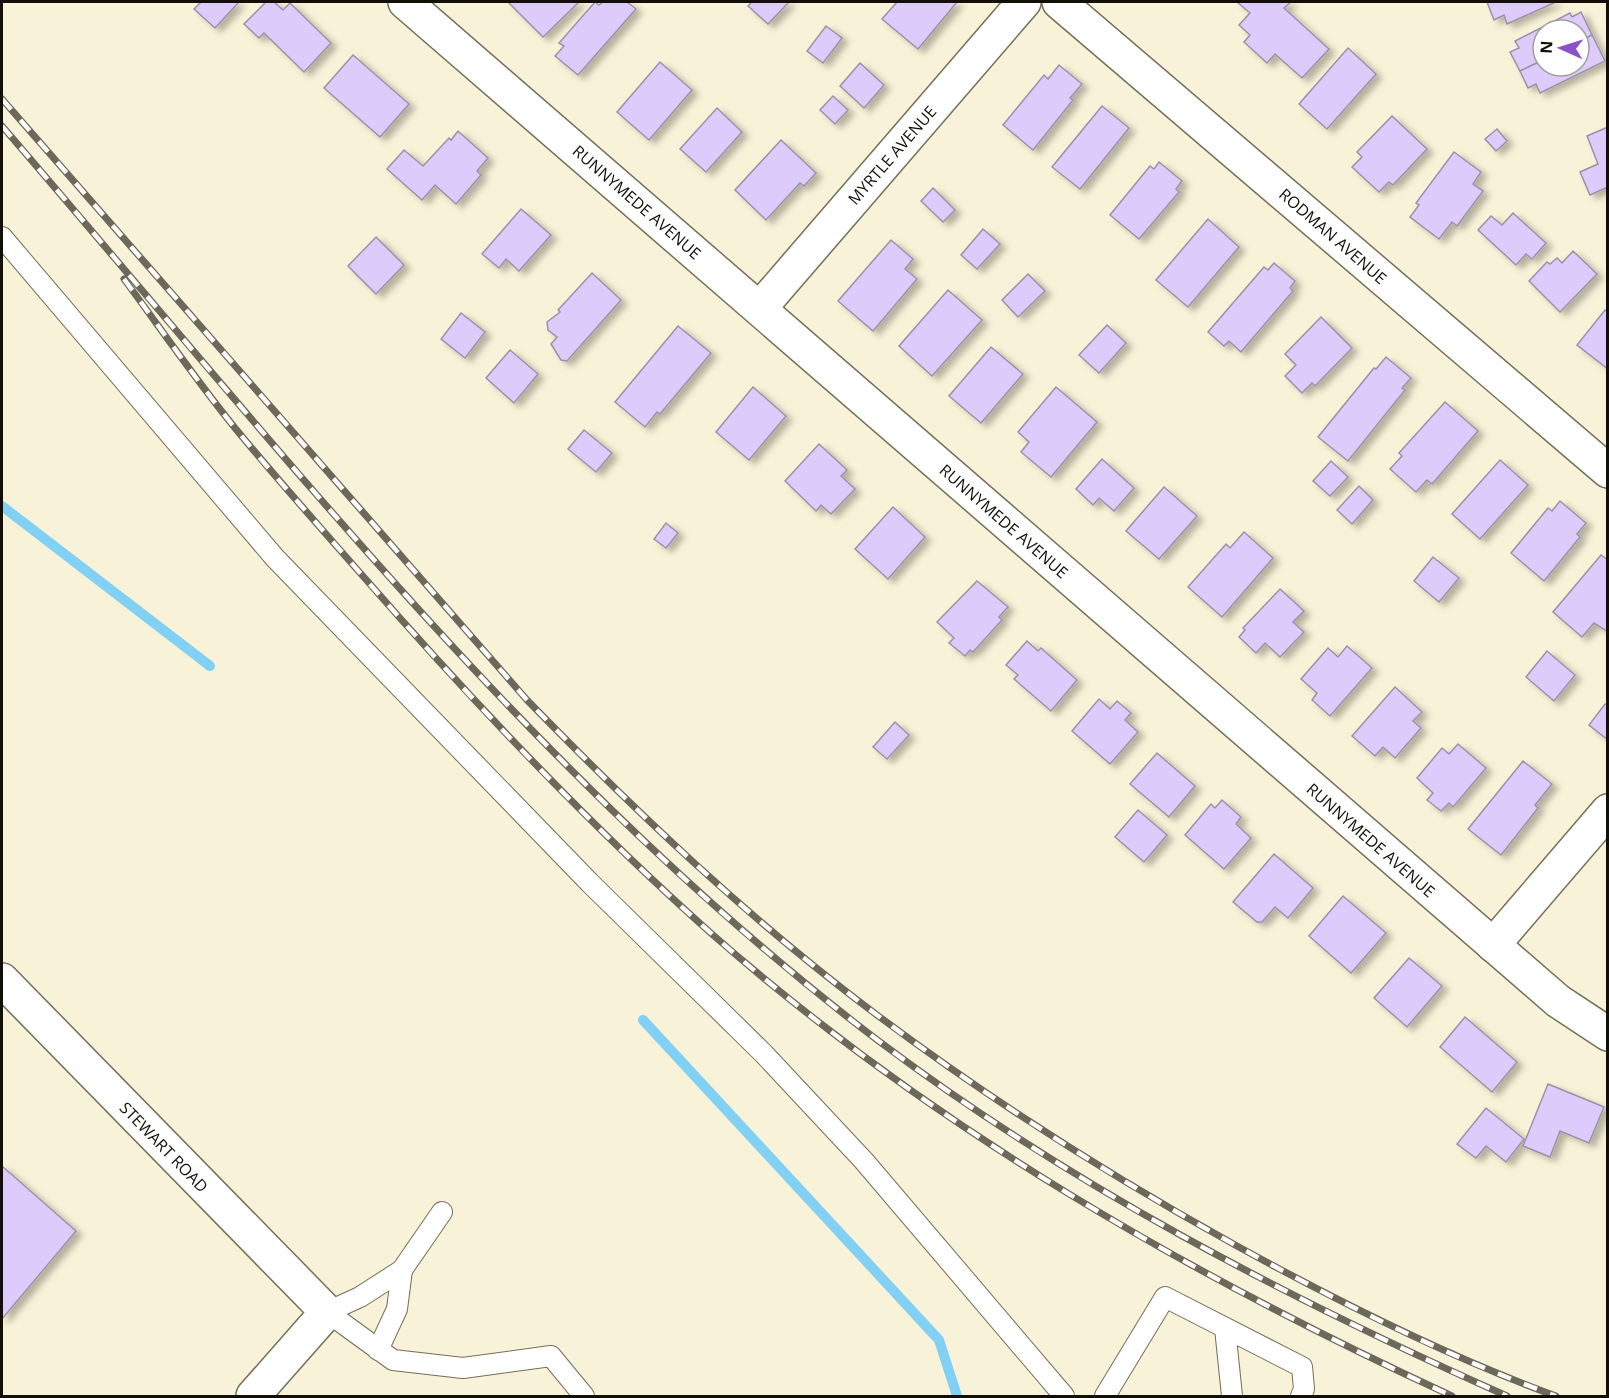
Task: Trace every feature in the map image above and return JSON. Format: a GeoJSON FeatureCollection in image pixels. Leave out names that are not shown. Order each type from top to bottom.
{"type":"FeatureCollection","features":[{"type":"Feature","properties":{"kind":"street","name":"RUNNYMEDE AVENUE"},"geometry":{"type":"LineString","coordinates":[[405,2],[1558,1001],[1608,1035]]}},
{"type":"Feature","properties":{"kind":"street","name":"MYRTLE AVENUE"},"geometry":{"type":"LineString","coordinates":[[760,308],[1024,2]]}},
{"type":"Feature","properties":{"kind":"street","name":"RODMAN AVENUE"},"geometry":{"type":"LineString","coordinates":[[1059,2],[1608,471]]}},
{"type":"Feature","properties":{"kind":"street"},"geometry":{"type":"LineString","coordinates":[[1493,945],[1608,811]]}},
{"type":"Feature","properties":{"kind":"street","name":"STEWART ROAD"},"geometry":{"type":"LineString","coordinates":[[2,980],[327,1312]]}},
{"type":"Feature","properties":{"kind":"street"},"geometry":{"type":"LineString","coordinates":[[253,1396],[327,1312]]}},
{"type":"Feature","properties":{"kind":"lane"},"geometry":{"type":"LineString","coordinates":[[2,237],[275,558],[590,883],[771,1062],[864,1161],[1064,1396]]}},
{"type":"Feature","properties":{"kind":"lane"},"geometry":{"type":"LineString","coordinates":[[442,1212],[402,1270],[360,1297],[327,1312],[393,1360],[463,1368],[551,1356],[584,1396]]}},
{"type":"Feature","properties":{"kind":"lane"},"geometry":{"type":"LineString","coordinates":[[378,1350],[397,1309],[402,1270]]}},
{"type":"Feature","properties":{"kind":"lane"},"geometry":{"type":"LineString","coordinates":[[1105,1396],[1165,1297],[1302,1368],[1304,1389],[1301,1396]]}},
{"type":"Feature","properties":{"kind":"lane"},"geometry":{"type":"LineString","coordinates":[[1225,1328],[1232,1396]]}},
{"type":"Feature","properties":{"kind":"building"},"geometry":{"type":"Polygon","coordinates":[[[201,2],[239,2],[215,28],[194,9],[201,2]]]}},
{"type":"Feature","properties":{"kind":"building"},"geometry":{"type":"Polygon","coordinates":[[[266,2],[274,2],[283,10],[290,3],[331,43],[304,72],[264,33],[259,38],[244,24],[266,2]]]}},
{"type":"Feature","properties":{"kind":"building"},"geometry":{"type":"Polygon","coordinates":[[[508,2],[579,2],[543,37],[508,2]]]}},
{"type":"Feature","properties":{"kind":"building"},"geometry":{"type":"Polygon","coordinates":[[[595,2],[599,5],[603,2],[627,2],[636,9],[578,75],[555,56],[564,46],[559,43],[595,2]]]}},
{"type":"Feature","properties":{"kind":"building"},"geometry":{"type":"Polygon","coordinates":[[[752,2],[789,2],[768,24],[748,6],[752,2]]]}},
{"type":"Feature","properties":{"kind":"building"},"geometry":{"type":"Polygon","coordinates":[[[897,2],[957,2],[918,49],[882,19],[897,2]]]}},
{"type":"Feature","properties":{"kind":"building"},"geometry":{"type":"Polygon","coordinates":[[[1237,2],[1291,2],[1284,8],[1329,49],[1302,78],[1275,54],[1267,63],[1244,42],[1250,35],[1239,25],[1250,13],[1237,2]]]}},
{"type":"Feature","properties":{"kind":"building"},"geometry":{"type":"Polygon","coordinates":[[[1487,2],[1556,2],[1507,24],[1504,15],[1494,20],[1487,2]]]}},
{"type":"Feature","properties":{"kind":"building"},"geometry":{"type":"Polygon","coordinates":[[[1581,12],[1584,18],[1560,18],[1570,13],[1572,17],[1581,12]]]}},
{"type":"Feature","properties":{"kind":"building"},"geometry":{"type":"Polygon","coordinates":[[[826,26],[842,38],[823,63],[807,51],[826,26]]]}},
{"type":"Feature","properties":{"kind":"building"},"geometry":{"type":"Polygon","coordinates":[[[1531,33],[1531,66],[1520,71],[1510,52],[1519,48],[1515,41],[1531,33]]]}},
{"type":"Feature","properties":{"kind":"building"},"geometry":{"type":"Polygon","coordinates":[[[1591,36],[1605,61],[1591,68],[1591,36]]]}},
{"type":"Feature","properties":{"kind":"building"},"geometry":{"type":"Polygon","coordinates":[[[1348,48],[1376,74],[1327,129],[1299,104],[1348,48]]]}},
{"type":"Feature","properties":{"kind":"building"},"geometry":{"type":"Polygon","coordinates":[[[353,55],[409,104],[380,137],[324,88],[353,55]]]}},
{"type":"Feature","properties":{"kind":"building"},"geometry":{"type":"Polygon","coordinates":[[[660,62],[692,90],[649,140],[617,112],[660,62]]]}},
{"type":"Feature","properties":{"kind":"building"},"geometry":{"type":"Polygon","coordinates":[[[860,63],[884,85],[864,108],[840,86],[860,63]]]}},
{"type":"Feature","properties":{"kind":"building"},"geometry":{"type":"Polygon","coordinates":[[[1059,65],[1082,84],[1070,98],[1073,100],[1033,150],[1003,125],[1044,75],[1048,79],[1059,65]]]}},
{"type":"Feature","properties":{"kind":"building"},"geometry":{"type":"Polygon","coordinates":[[[1531,66],[1531,78],[1570,78],[1540,93],[1536,84],[1528,88],[1520,71],[1531,66]]]}},
{"type":"Feature","properties":{"kind":"building"},"geometry":{"type":"Polygon","coordinates":[[[833,96],[848,110],[835,124],[820,110],[833,96]]]}},
{"type":"Feature","properties":{"kind":"building"},"geometry":{"type":"Polygon","coordinates":[[[1102,106],[1129,128],[1080,189],[1052,167],[1102,106]]]}},
{"type":"Feature","properties":{"kind":"building"},"geometry":{"type":"Polygon","coordinates":[[[717,108],[742,132],[706,172],[680,149],[717,108]]]}},
{"type":"Feature","properties":{"kind":"building"},"geometry":{"type":"Polygon","coordinates":[[[1392,116],[1427,149],[1393,185],[1389,182],[1379,192],[1352,167],[1362,157],[1357,152],[1392,116]]]}},
{"type":"Feature","properties":{"kind":"building"},"geometry":{"type":"Polygon","coordinates":[[[1608,127],[1608,187],[1590,195],[1580,172],[1598,164],[1587,136],[1608,127]]]}},
{"type":"Feature","properties":{"kind":"building"},"geometry":{"type":"Polygon","coordinates":[[[1497,129],[1507,141],[1496,151],[1485,139],[1497,129]]]}},
{"type":"Feature","properties":{"kind":"building"},"geometry":{"type":"Polygon","coordinates":[[[458,131],[488,158],[477,171],[481,175],[456,204],[435,185],[422,200],[387,169],[404,150],[423,166],[458,131]]]}},
{"type":"Feature","properties":{"kind":"building"},"geometry":{"type":"Polygon","coordinates":[[[781,140],[816,173],[804,186],[800,183],[766,220],[735,190],[781,140]]]}},
{"type":"Feature","properties":{"kind":"building"},"geometry":{"type":"Polygon","coordinates":[[[1454,152],[1481,172],[1473,184],[1483,191],[1457,226],[1452,222],[1439,239],[1410,217],[1419,205],[1416,203],[1454,152]]]}},
{"type":"Feature","properties":{"kind":"building"},"geometry":{"type":"Polygon","coordinates":[[[1159,162],[1182,181],[1176,189],[1179,192],[1139,239],[1110,215],[1150,166],[1154,169],[1159,162]]]}},
{"type":"Feature","properties":{"kind":"building"},"geometry":{"type":"Polygon","coordinates":[[[933,188],[955,210],[943,222],[921,201],[933,188]]]}},
{"type":"Feature","properties":{"kind":"building"},"geometry":{"type":"Polygon","coordinates":[[[521,209],[551,235],[519,271],[506,259],[499,268],[482,254],[521,209]]]}},
{"type":"Feature","properties":{"kind":"building"},"geometry":{"type":"Polygon","coordinates":[[[1513,213],[1546,243],[1532,259],[1526,254],[1516,265],[1478,230],[1491,216],[1502,225],[1513,213]]]}},
{"type":"Feature","properties":{"kind":"building"},"geometry":{"type":"Polygon","coordinates":[[[1208,219],[1239,247],[1188,307],[1156,280],[1208,219]]]}},
{"type":"Feature","properties":{"kind":"building"},"geometry":{"type":"Polygon","coordinates":[[[983,229],[1000,244],[977,269],[961,255],[983,229]]]}},
{"type":"Feature","properties":{"kind":"building"},"geometry":{"type":"Polygon","coordinates":[[[376,237],[404,265],[376,294],[348,266],[376,237]]]}},
{"type":"Feature","properties":{"kind":"building"},"geometry":{"type":"Polygon","coordinates":[[[891,240],[913,259],[905,269],[917,279],[873,331],[838,301],[891,240]]]}},
{"type":"Feature","properties":{"kind":"building"},"geometry":{"type":"Polygon","coordinates":[[[1573,251],[1597,274],[1560,312],[1529,281],[1547,262],[1550,264],[1557,258],[1562,263],[1573,251]]]}},
{"type":"Feature","properties":{"kind":"building"},"geometry":{"type":"Polygon","coordinates":[[[1274,263],[1295,281],[1290,288],[1293,291],[1241,352],[1229,341],[1224,346],[1208,332],[1264,267],[1268,270],[1274,263]]]}},
{"type":"Feature","properties":{"kind":"building"},"geometry":{"type":"Polygon","coordinates":[[[592,273],[621,300],[567,361],[561,360],[551,344],[557,337],[548,330],[547,322],[560,312],[558,310],[592,273]]]}},
{"type":"Feature","properties":{"kind":"building"},"geometry":{"type":"Polygon","coordinates":[[[1028,274],[1045,291],[1018,317],[1002,300],[1028,274]]]}},
{"type":"Feature","properties":{"kind":"building"},"geometry":{"type":"Polygon","coordinates":[[[948,290],[982,320],[932,376],[899,346],[948,290]]]}},
{"type":"Feature","properties":{"kind":"building"},"geometry":{"type":"Polygon","coordinates":[[[1605,310],[1608,312],[1608,369],[1577,345],[1605,310]]]}},
{"type":"Feature","properties":{"kind":"building"},"geometry":{"type":"Polygon","coordinates":[[[461,313],[485,332],[465,358],[441,339],[461,313]]]}},
{"type":"Feature","properties":{"kind":"building"},"geometry":{"type":"Polygon","coordinates":[[[1321,317],[1352,348],[1315,386],[1312,383],[1302,393],[1285,376],[1296,365],[1285,354],[1321,317]]]}},
{"type":"Feature","properties":{"kind":"building"},"geometry":{"type":"Polygon","coordinates":[[[1107,325],[1126,343],[1099,373],[1079,355],[1107,325]]]}},
{"type":"Feature","properties":{"kind":"building"},"geometry":{"type":"Polygon","coordinates":[[[678,326],[711,353],[660,414],[657,412],[645,427],[615,402],[678,326]]]}},
{"type":"Feature","properties":{"kind":"building"},"geometry":{"type":"Polygon","coordinates":[[[991,347],[1023,374],[981,423],[949,396],[991,347]]]}},
{"type":"Feature","properties":{"kind":"building"},"geometry":{"type":"Polygon","coordinates":[[[510,350],[538,374],[514,403],[486,378],[510,350]]]}},
{"type":"Feature","properties":{"kind":"building"},"geometry":{"type":"Polygon","coordinates":[[[1386,357],[1411,378],[1402,388],[1405,390],[1348,461],[1318,437],[1374,368],[1376,369],[1386,357]]]}},
{"type":"Feature","properties":{"kind":"building"},"geometry":{"type":"Polygon","coordinates":[[[753,387],[786,416],[749,460],[716,432],[753,387]]]}},
{"type":"Feature","properties":{"kind":"building"},"geometry":{"type":"Polygon","coordinates":[[[1056,387],[1097,422],[1051,477],[1021,452],[1029,442],[1018,432],[1056,387]]]}},
{"type":"Feature","properties":{"kind":"building"},"geometry":{"type":"Polygon","coordinates":[[[1445,402],[1478,431],[1432,484],[1427,480],[1416,492],[1390,469],[1402,456],[1399,453],[1445,402]]]}},
{"type":"Feature","properties":{"kind":"building"},"geometry":{"type":"Polygon","coordinates":[[[584,430],[612,453],[596,472],[568,449],[584,430]]]}},
{"type":"Feature","properties":{"kind":"building"},"geometry":{"type":"Polygon","coordinates":[[[819,444],[847,470],[841,476],[855,489],[831,514],[821,505],[816,511],[785,481],[819,444]]]}},
{"type":"Feature","properties":{"kind":"building"},"geometry":{"type":"Polygon","coordinates":[[[1102,459],[1134,488],[1114,511],[1099,498],[1093,505],[1076,489],[1102,459]]]}},
{"type":"Feature","properties":{"kind":"building"},"geometry":{"type":"Polygon","coordinates":[[[1500,460],[1528,485],[1480,539],[1452,514],[1500,460]]]}},
{"type":"Feature","properties":{"kind":"building"},"geometry":{"type":"Polygon","coordinates":[[[1331,461],[1348,477],[1330,496],[1313,481],[1331,461]]]}},
{"type":"Feature","properties":{"kind":"building"},"geometry":{"type":"Polygon","coordinates":[[[1359,486],[1373,500],[1352,524],[1337,510],[1359,486]]]}},
{"type":"Feature","properties":{"kind":"building"},"geometry":{"type":"Polygon","coordinates":[[[1164,487],[1197,516],[1159,559],[1126,531],[1164,487]]]}},
{"type":"Feature","properties":{"kind":"building"},"geometry":{"type":"Polygon","coordinates":[[[1560,501],[1586,523],[1577,534],[1580,537],[1544,581],[1511,553],[1548,508],[1552,511],[1560,501]]]}},
{"type":"Feature","properties":{"kind":"building"},"geometry":{"type":"Polygon","coordinates":[[[893,507],[925,537],[888,579],[855,549],[893,507]]]}},
{"type":"Feature","properties":{"kind":"building"},"geometry":{"type":"Polygon","coordinates":[[[666,523],[678,533],[666,548],[654,539],[666,523]]]}},
{"type":"Feature","properties":{"kind":"building"},"geometry":{"type":"Polygon","coordinates":[[[1244,532],[1273,558],[1222,617],[1188,587],[1226,544],[1230,548],[1244,532]]]}},
{"type":"Feature","properties":{"kind":"building"},"geometry":{"type":"Polygon","coordinates":[[[1601,555],[1608,560],[1608,632],[1594,623],[1582,637],[1553,612],[1601,555]]]}},
{"type":"Feature","properties":{"kind":"building"},"geometry":{"type":"Polygon","coordinates":[[[1433,557],[1459,578],[1439,602],[1414,581],[1433,557]]]}},
{"type":"Feature","properties":{"kind":"building"},"geometry":{"type":"Polygon","coordinates":[[[977,581],[1008,607],[999,617],[1002,620],[973,652],[970,650],[965,656],[949,643],[954,638],[937,622],[977,581]]]}},
{"type":"Feature","properties":{"kind":"building"},"geometry":{"type":"Polygon","coordinates":[[[1280,589],[1304,611],[1293,622],[1304,632],[1280,657],[1265,643],[1256,653],[1239,637],[1245,630],[1243,628],[1280,589]]]}},
{"type":"Feature","properties":{"kind":"building"},"geometry":{"type":"Polygon","coordinates":[[[1027,641],[1038,651],[1041,648],[1077,680],[1051,711],[1014,679],[1018,675],[1006,665],[1027,641]]]}},
{"type":"Feature","properties":{"kind":"building"},"geometry":{"type":"Polygon","coordinates":[[[1347,646],[1372,668],[1330,716],[1312,700],[1317,693],[1301,679],[1328,648],[1338,657],[1347,646]]]}},
{"type":"Feature","properties":{"kind":"building"},"geometry":{"type":"Polygon","coordinates":[[[1547,651],[1575,675],[1554,701],[1526,677],[1547,651]]]}},
{"type":"Feature","properties":{"kind":"building"},"geometry":{"type":"Polygon","coordinates":[[[1395,687],[1422,712],[1413,721],[1421,728],[1395,758],[1383,747],[1375,756],[1352,736],[1395,687]]]}},
{"type":"Feature","properties":{"kind":"building"},"geometry":{"type":"Polygon","coordinates":[[[1099,699],[1110,709],[1117,701],[1131,713],[1125,720],[1138,732],[1110,764],[1072,731],[1099,699]]]}},
{"type":"Feature","properties":{"kind":"building"},"geometry":{"type":"Polygon","coordinates":[[[1605,704],[1608,706],[1608,740],[1589,725],[1605,704]]]}},
{"type":"Feature","properties":{"kind":"building"},"geometry":{"type":"Polygon","coordinates":[[[895,722],[909,735],[887,759],[873,747],[895,722]]]}},
{"type":"Feature","properties":{"kind":"building"},"geometry":{"type":"Polygon","coordinates":[[[1458,744],[1486,768],[1453,807],[1449,803],[1441,811],[1427,800],[1433,793],[1417,778],[1442,748],[1449,754],[1458,744]]]}},
{"type":"Feature","properties":{"kind":"building"},"geometry":{"type":"Polygon","coordinates":[[[1157,753],[1195,786],[1169,817],[1130,784],[1157,753]]]}},
{"type":"Feature","properties":{"kind":"building"},"geometry":{"type":"Polygon","coordinates":[[[1523,761],[1552,784],[1535,805],[1538,808],[1501,855],[1468,829],[1523,761]]]}},
{"type":"Feature","properties":{"kind":"building"},"geometry":{"type":"Polygon","coordinates":[[[1222,800],[1241,817],[1236,824],[1251,838],[1224,869],[1185,835],[1211,804],[1215,808],[1222,800]]]}},
{"type":"Feature","properties":{"kind":"building"},"geometry":{"type":"Polygon","coordinates":[[[1138,810],[1167,835],[1144,862],[1115,837],[1138,810]]]}},
{"type":"Feature","properties":{"kind":"building"},"geometry":{"type":"Polygon","coordinates":[[[1274,854],[1313,888],[1288,918],[1275,907],[1262,922],[1257,922],[1233,902],[1274,854]]]}},
{"type":"Feature","properties":{"kind":"building"},"geometry":{"type":"Polygon","coordinates":[[[1343,896],[1386,933],[1351,973],[1309,936],[1343,896]]]}},
{"type":"Feature","properties":{"kind":"building"},"geometry":{"type":"Polygon","coordinates":[[[1409,958],[1442,986],[1407,1027],[1374,998],[1409,958]]]}},
{"type":"Feature","properties":{"kind":"building"},"geometry":{"type":"Polygon","coordinates":[[[1465,1017],[1517,1062],[1492,1092],[1440,1047],[1465,1017]]]}},
{"type":"Feature","properties":{"kind":"building"},"geometry":{"type":"Polygon","coordinates":[[[1548,1084],[1604,1107],[1589,1143],[1560,1131],[1550,1157],[1523,1146],[1548,1084]]]}},
{"type":"Feature","properties":{"kind":"building"},"geometry":{"type":"Polygon","coordinates":[[[1486,1108],[1524,1139],[1506,1162],[1486,1146],[1476,1158],[1457,1144],[1486,1108]]]}},
{"type":"Feature","properties":{"kind":"building"},"geometry":{"type":"Polygon","coordinates":[[[2,1166],[76,1231],[2,1319],[2,1166]]]}},
{"type":"Feature","properties":{"kind":"waterway"},"geometry":{"type":"LineString","coordinates":[[2,506],[210,666]]}},
{"type":"Feature","properties":{"kind":"waterway"},"geometry":{"type":"LineString","coordinates":[[643,1020],[939,1340],[957,1396]]}},
{"type":"Feature","properties":{"kind":"railway"},"geometry":{"type":"LineString","coordinates":[[2,99],[527,700],[652,824],[784,942],[877,1015],[964,1078],[1053,1137],[1144,1193],[1237,1246],[1354,1308],[1474,1364],[1556,1396]]}},
{"type":"Feature","properties":{"kind":"railway"},"geometry":{"type":"LineString","coordinates":[[2,126],[311,489],[417,608],[526,724],[638,835],[756,942],[880,1042],[953,1095],[1028,1145],[1105,1192],[1183,1237],[1343,1320],[1507,1396]]}},
{"type":"Feature","properties":{"kind":"railway"},"geometry":{"type":"LineString","coordinates":[[124,279],[235,428],[403,622],[488,715],[576,805],[666,893],[713,935],[797,1005],[884,1071],[974,1133],[1066,1192],[1160,1248],[1256,1300],[1452,1396]]}}]}
